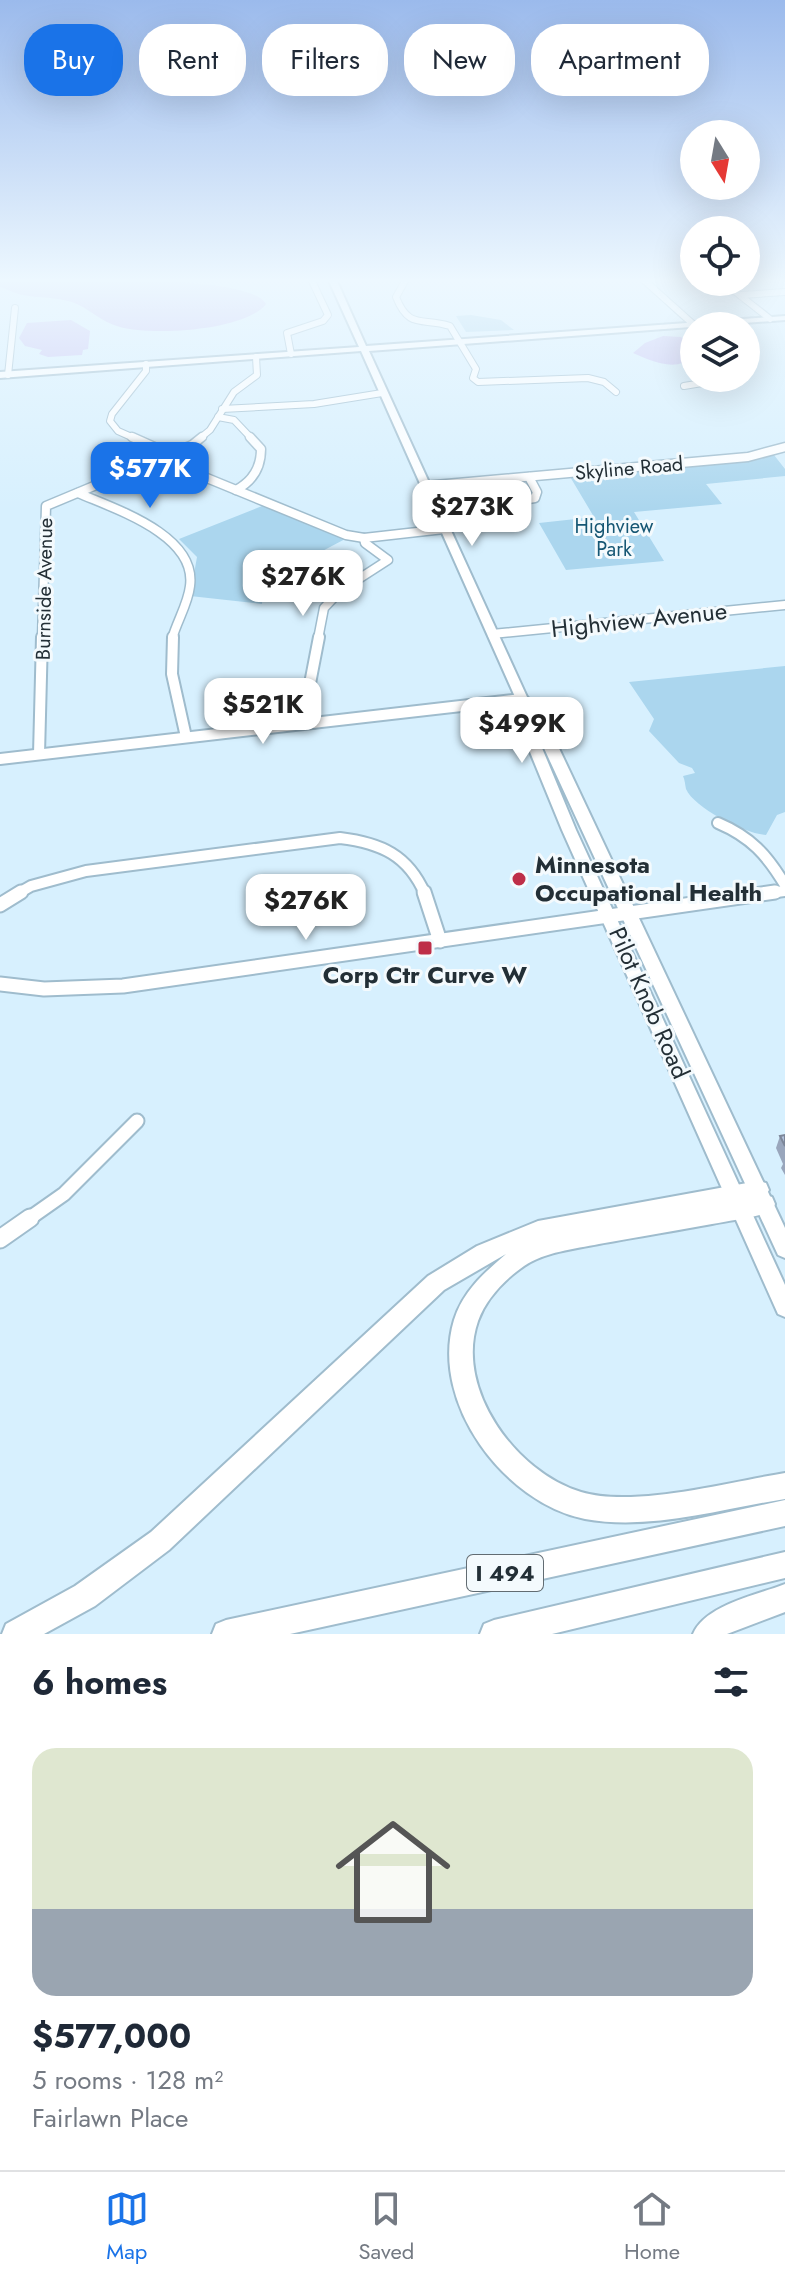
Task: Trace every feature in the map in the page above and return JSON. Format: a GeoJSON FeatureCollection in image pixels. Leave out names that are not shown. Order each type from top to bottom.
{"type":"FeatureCollection","features":[{"type":"Feature","properties":{"kind":"highway"},"geometry":{"type":"LineString","coordinates":[[749,1199],[541,1248],[518,1258],[490,1281],[470,1313],[462,1350],[466,1391],[481,1426],[506,1462],[541,1489],[584,1506],[630,1509],[785,1486]]}},
{"type":"Feature","properties":{"kind":"highway"},"geometry":{"type":"LineString","coordinates":[[16,1634],[85,1596],[160,1541],[436,1283],[473,1258],[505,1242],[538,1231],[749,1199]]}},
{"type":"Feature","properties":{"kind":"highway","name":"I 494"},"geometry":{"type":"LineString","coordinates":[[226,1634],[785,1513]]}},
{"type":"Feature","properties":{"kind":"highway","name":"I 494"},"geometry":{"type":"LineString","coordinates":[[494,1634],[785,1565]]}},
{"type":"Feature","properties":{"kind":"highway"},"geometry":{"type":"LineString","coordinates":[[707,1634],[720,1622],[785,1598]]}},
{"type":"Feature","properties":{"kind":"main road"},"geometry":{"type":"LineString","coordinates":[[4,375],[252,357]]}},
{"type":"Feature","properties":{"kind":"main road","name":"Pilot Knob Road"},"geometry":{"type":"LineString","coordinates":[[366,357],[522,699],[531,706],[541,743],[609,916],[749,1199],[785,1249]]}},
{"type":"Feature","properties":{"kind":"main road","name":"Pilot Knob Road"},"geometry":{"type":"LineString","coordinates":[[541,743],[629,914],[749,1199],[785,1307]]}},
{"type":"Feature","properties":{"kind":"street","name":"Burnside Avenue"},"geometry":{"type":"LineString","coordinates":[[39,754],[46,506],[204,437],[234,392],[257,375],[256,357]]}},
{"type":"Feature","properties":{"kind":"street"},"geometry":{"type":"LineString","coordinates":[[469,357],[476,369],[473,378],[478,382],[583,377],[606,382],[616,392]]}},
{"type":"Feature","properties":{"kind":"street"},"geometry":{"type":"LineString","coordinates":[[146,364],[146,371],[112,414],[110,421],[118,431],[170,454],[202,476],[346,535],[364,538],[444,529]]}},
{"type":"Feature","properties":{"kind":"street"},"geometry":{"type":"LineString","coordinates":[[220,413],[314,404],[382,393]]}},
{"type":"Feature","properties":{"kind":"street"},"geometry":{"type":"LineString","coordinates":[[220,413],[234,420],[261,449],[262,460],[252,480],[236,490]]}},
{"type":"Feature","properties":{"kind":"street","name":"Skyline Road"},"geometry":{"type":"LineString","coordinates":[[424,486],[748,457],[785,447]]}},
{"type":"Feature","properties":{"kind":"street"},"geometry":{"type":"LineString","coordinates":[[491,505],[535,498],[537,492],[529,477]]}},
{"type":"Feature","properties":{"kind":"street"},"geometry":{"type":"LineString","coordinates":[[78,493],[163,535],[183,550],[191,563],[190,588],[171,650],[186,737]]}},
{"type":"Feature","properties":{"kind":"street"},"geometry":{"type":"LineString","coordinates":[[313,723],[307,699],[324,608],[340,591],[388,560],[365,543],[364,538]]}},
{"type":"Feature","properties":{"kind":"street","name":"Highview Avenue"},"geometry":{"type":"LineString","coordinates":[[492,634],[785,605]]}},
{"type":"Feature","properties":{"kind":"street"},"geometry":{"type":"LineString","coordinates":[[0,759],[522,699]]}},
{"type":"Feature","properties":{"kind":"street"},"geometry":{"type":"LineString","coordinates":[[0,984],[44,989],[123,986],[629,914],[785,888],[759,844],[748,835],[718,823]]}},
{"type":"Feature","properties":{"kind":"street"},"geometry":{"type":"LineString","coordinates":[[0,905],[31,886],[86,871],[340,838],[359,840],[395,851],[409,862],[421,879],[440,941]]}},
{"type":"Feature","properties":{"kind":"street"},"geometry":{"type":"LineString","coordinates":[[0,1239],[64,1194],[137,1121]]}},
{"type":"Feature","properties":{"kind":"green space","name":"Highview Park"},"geometry":{"type":"Polygon","coordinates":[[[774,455],[785,469],[785,476],[706,484],[722,504],[634,512],[664,561],[566,570],[539,523],[594,517],[569,475],[774,455]]]}},
{"type":"Feature","properties":{"kind":"green space"},"geometry":{"type":"Polygon","coordinates":[[[262,506],[347,538],[264,582],[262,604],[190,596],[197,557],[179,539],[262,506]]]}},
{"type":"Feature","properties":{"kind":"green space"},"geometry":{"type":"Polygon","coordinates":[[[785,666],[785,812],[777,815],[766,835],[757,834],[722,819],[691,796],[683,776],[695,773],[692,768],[679,763],[649,731],[654,719],[629,682],[785,666]]]}},
{"type":"Feature","properties":{"kind":"shaded area"},"geometry":{"type":"Polygon","coordinates":[[[644,357],[680,357],[680,364],[672,365],[644,357]]]}},
{"type":"Feature","properties":{"kind":"place","name":"Minnesota Occupational Health"},"geometry":{"type":"Point","coordinates":[519,879]}},
{"type":"Feature","properties":{"kind":"place","name":"Corp Ctr Curve W"},"geometry":{"type":"Point","coordinates":[425,948]}}]}
